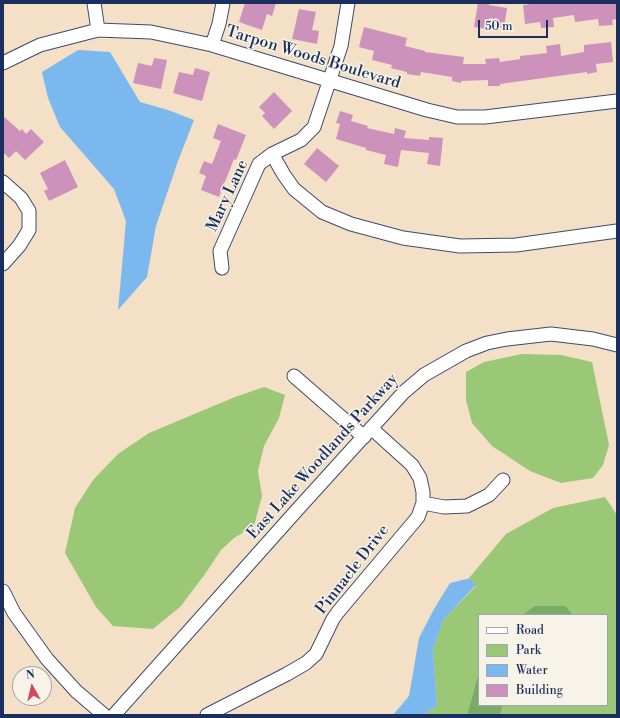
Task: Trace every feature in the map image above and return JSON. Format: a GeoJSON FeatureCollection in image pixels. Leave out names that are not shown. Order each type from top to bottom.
{"type":"FeatureCollection","features":[{"type":"Feature","properties":{"kind":"street"},"geometry":{"type":"LineString","coordinates":[[94,3],[98,30]]}},
{"type":"Feature","properties":{"kind":"street"},"geometry":{"type":"LineString","coordinates":[[212,45],[219,24],[223,3]]}},
{"type":"Feature","properties":{"kind":"street","name":"Mary Lane"},"geometry":{"type":"LineString","coordinates":[[222,268],[220,252],[259,164],[272,154],[301,140],[314,127],[341,46],[348,3]]}},
{"type":"Feature","properties":{"kind":"street","name":"Tarpon Woods Boulevard"},"geometry":{"type":"LineString","coordinates":[[3,63],[40,45],[98,30],[151,32],[212,45],[330,82],[456,117],[486,117],[617,100]]}},
{"type":"Feature","properties":{"kind":"street"},"geometry":{"type":"LineString","coordinates":[[272,154],[294,189],[322,212],[351,224],[403,238],[460,246],[516,245],[617,231]]}},
{"type":"Feature","properties":{"kind":"street"},"geometry":{"type":"LineString","coordinates":[[3,182],[20,198],[29,211],[29,230],[19,246],[3,264]]}},
{"type":"Feature","properties":{"kind":"street","name":"East Lake Woodlands Parkway"},"geometry":{"type":"LineString","coordinates":[[114,715],[404,392],[424,375],[466,351],[487,343],[514,338],[551,334],[593,339],[617,345]]}},
{"type":"Feature","properties":{"kind":"street"},"geometry":{"type":"LineString","coordinates":[[294,376],[412,465],[420,478],[423,492],[423,503],[444,507],[467,506],[489,495],[504,480]]}},
{"type":"Feature","properties":{"kind":"street","name":"Pinnacle Drive"},"geometry":{"type":"LineString","coordinates":[[207,715],[287,674],[306,663],[316,654],[333,619],[418,516],[423,503]]}},
{"type":"Feature","properties":{"kind":"street"},"geometry":{"type":"LineString","coordinates":[[3,591],[14,613],[47,659],[76,691],[104,715]]}},
{"type":"Feature","properties":{"kind":"green space"},"geometry":{"type":"Polygon","coordinates":[[[522,354],[561,355],[592,362],[609,445],[603,465],[593,478],[561,483],[530,471],[492,446],[472,423],[466,400],[466,372],[484,362],[522,354]]]}},
{"type":"Feature","properties":{"kind":"green space"},"geometry":{"type":"Polygon","coordinates":[[[264,387],[285,395],[279,418],[264,446],[258,471],[262,496],[254,526],[234,538],[221,550],[181,606],[153,629],[113,626],[96,607],[65,553],[75,508],[93,480],[118,454],[149,433],[235,397],[264,387]]]}},
{"type":"Feature","properties":{"kind":"green space"},"geometry":{"type":"Polygon","coordinates":[[[605,497],[617,515],[617,715],[500,715],[503,706],[608,706],[608,614],[572,614],[566,606],[534,606],[523,614],[478,614],[478,675],[467,715],[423,715],[437,706],[433,650],[443,620],[475,587],[471,578],[469,578],[506,534],[553,508],[605,497]]]}},
{"type":"Feature","properties":{"kind":"green space"},"geometry":{"type":"Polygon","coordinates":[[[534,606],[566,606],[572,614],[523,614],[534,606]]]}},
{"type":"Feature","properties":{"kind":"green space"},"geometry":{"type":"Polygon","coordinates":[[[478,675],[478,706],[503,706],[500,715],[467,715],[478,675]]]}},
{"type":"Feature","properties":{"kind":"water"},"geometry":{"type":"Polygon","coordinates":[[[78,50],[110,52],[140,102],[168,110],[194,120],[178,161],[156,226],[147,277],[118,310],[126,221],[114,189],[60,127],[48,98],[42,72],[78,50]]]}},
{"type":"Feature","properties":{"kind":"water"},"geometry":{"type":"Polygon","coordinates":[[[471,578],[475,586],[443,620],[433,650],[437,706],[423,715],[393,715],[409,696],[419,638],[434,609],[450,583],[471,578]]]}},
{"type":"Feature","properties":{"kind":"building"},"geometry":{"type":"Polygon","coordinates":[[[245,3],[276,3],[272,16],[267,14],[262,30],[239,22],[245,3]]]}},
{"type":"Feature","properties":{"kind":"building"},"geometry":{"type":"Polygon","coordinates":[[[478,3],[489,3],[489,5],[507,8],[504,28],[487,25],[487,29],[474,27],[478,3]]]}},
{"type":"Feature","properties":{"kind":"building"},"geometry":{"type":"Polygon","coordinates":[[[539,3],[617,3],[617,19],[612,20],[613,25],[599,26],[598,19],[575,22],[574,15],[553,18],[554,27],[541,28],[540,22],[525,24],[523,5],[539,3]]]}},
{"type":"Feature","properties":{"kind":"building"},"geometry":{"type":"Polygon","coordinates":[[[299,9],[316,12],[312,30],[319,31],[317,44],[292,39],[299,9]]]}},
{"type":"Feature","properties":{"kind":"building"},"geometry":{"type":"Polygon","coordinates":[[[364,27],[407,38],[405,46],[425,52],[464,57],[463,64],[486,64],[485,59],[499,58],[500,62],[520,59],[520,56],[547,53],[546,46],[560,44],[561,56],[584,52],[584,45],[611,42],[613,62],[596,64],[597,72],[587,74],[587,72],[500,84],[500,86],[488,86],[488,80],[461,81],[461,83],[452,81],[452,77],[421,72],[420,76],[407,74],[407,72],[391,68],[392,65],[372,60],[374,51],[359,47],[364,27]]]}},
{"type":"Feature","properties":{"kind":"building"},"geometry":{"type":"Polygon","coordinates":[[[154,58],[167,60],[161,89],[133,83],[138,63],[152,66],[154,58]]]}},
{"type":"Feature","properties":{"kind":"building"},"geometry":{"type":"Polygon","coordinates":[[[195,68],[210,72],[202,101],[173,93],[179,72],[193,75],[195,68]]]}},
{"type":"Feature","properties":{"kind":"building"},"geometry":{"type":"Polygon","coordinates":[[[274,92],[292,111],[274,129],[262,116],[265,113],[259,107],[274,92]]]}},
{"type":"Feature","properties":{"kind":"building"},"geometry":{"type":"Polygon","coordinates":[[[340,111],[353,115],[351,121],[368,126],[367,128],[394,134],[395,128],[406,131],[404,138],[429,140],[429,137],[443,138],[440,166],[427,164],[429,153],[401,150],[398,167],[384,164],[386,155],[366,150],[366,148],[336,139],[340,124],[336,123],[340,111]]]}},
{"type":"Feature","properties":{"kind":"building"},"geometry":{"type":"Polygon","coordinates":[[[3,116],[20,131],[22,129],[26,134],[31,129],[44,142],[25,160],[16,151],[9,158],[3,152],[3,116]]]}},
{"type":"Feature","properties":{"kind":"building"},"geometry":{"type":"Polygon","coordinates":[[[218,124],[246,135],[236,160],[234,159],[219,197],[201,190],[206,176],[199,173],[204,161],[212,164],[221,141],[213,138],[218,124]]]}},
{"type":"Feature","properties":{"kind":"building"},"geometry":{"type":"Polygon","coordinates":[[[317,148],[339,166],[326,182],[304,164],[317,148]]]}},
{"type":"Feature","properties":{"kind":"building"},"geometry":{"type":"Polygon","coordinates":[[[65,160],[78,187],[49,201],[44,191],[48,189],[40,173],[65,160]]]}}]}
